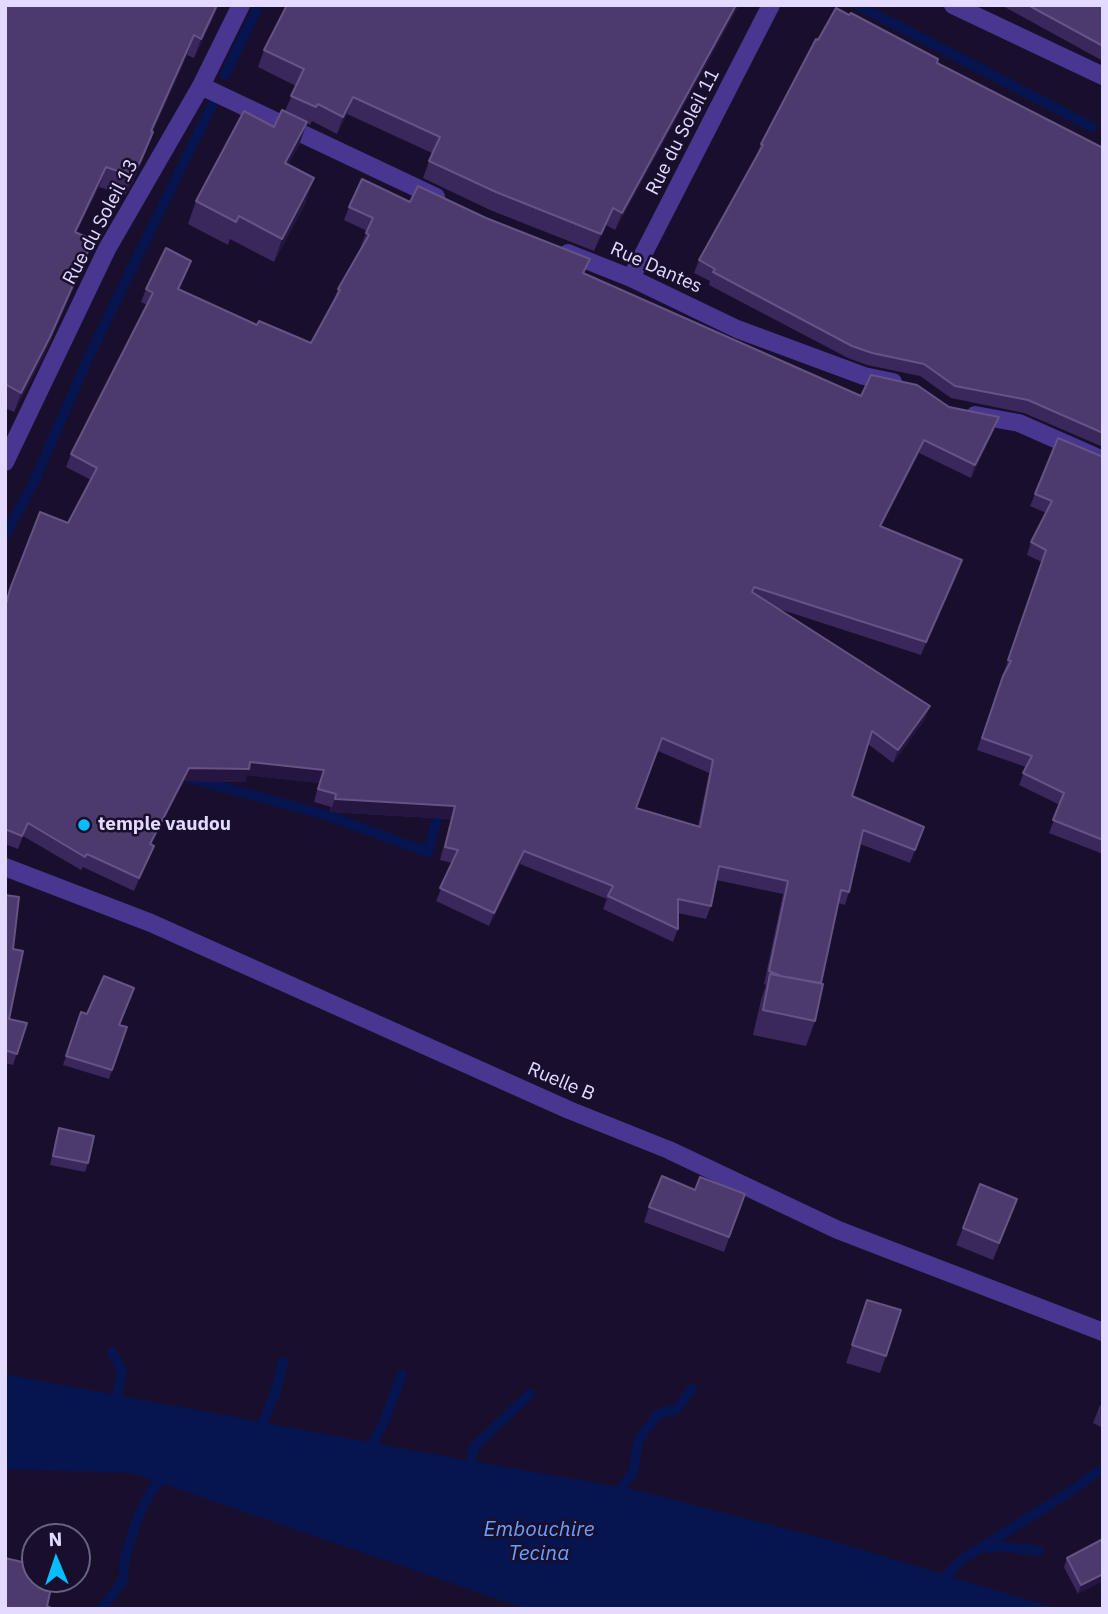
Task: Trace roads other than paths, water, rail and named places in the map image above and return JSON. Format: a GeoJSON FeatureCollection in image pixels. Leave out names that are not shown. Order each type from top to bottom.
{"type":"FeatureCollection","features":[{"type":"Feature","properties":{"kind":"street","name":"Rue du Soleil 13"},"geometry":{"type":"LineString","coordinates":[[5,463],[107,249],[201,86],[241,5]]}},
{"type":"Feature","properties":{"kind":"street","name":"Rue du Soleil 11"},"geometry":{"type":"LineString","coordinates":[[631,278],[771,5]]}},
{"type":"Feature","properties":{"kind":"street"},"geometry":{"type":"LineString","coordinates":[[953,5],[988,12],[1103,76]]}},
{"type":"Feature","properties":{"kind":"street"},"geometry":{"type":"LineString","coordinates":[[201,86],[449,203]]}},
{"type":"Feature","properties":{"kind":"street","name":"Rue Dantes"},"geometry":{"type":"LineString","coordinates":[[546,244],[631,278],[737,329],[864,376],[904,384]]}},
{"type":"Feature","properties":{"kind":"street"},"geometry":{"type":"LineString","coordinates":[[958,412],[1019,424],[1103,460]]}},
{"type":"Feature","properties":{"kind":"street","name":"Ruelle B"},"geometry":{"type":"LineString","coordinates":[[5,867],[151,923],[569,1110],[669,1150],[838,1230],[1103,1332]]}},
{"type":"Feature","properties":{"kind":"water","name":"Embouchire Tecina"},"geometry":{"type":"Polygon","coordinates":[[[5,1374],[637,1490],[837,1542],[1058,1609],[527,1609],[131,1473],[5,1469],[5,1374]]]}},
{"type":"Feature","properties":{"kind":"waterway"},"geometry":{"type":"LineString","coordinates":[[225,75],[259,5]]}},
{"type":"Feature","properties":{"kind":"waterway"},"geometry":{"type":"LineString","coordinates":[[858,5],[1092,127]]}},
{"type":"Feature","properties":{"kind":"waterway"},"geometry":{"type":"LineString","coordinates":[[5,536],[34,482],[89,356],[213,103]]}},
{"type":"Feature","properties":{"kind":"waterway"},"geometry":{"type":"LineString","coordinates":[[189,778],[326,815],[428,852],[440,806]]}},
{"type":"Feature","properties":{"kind":"waterway"},"geometry":{"type":"LineString","coordinates":[[109,1407],[117,1396],[122,1371],[112,1352]]}},
{"type":"Feature","properties":{"kind":"waterway"},"geometry":{"type":"LineString","coordinates":[[257,1435],[275,1394],[283,1362]]}},
{"type":"Feature","properties":{"kind":"waterway"},"geometry":{"type":"LineString","coordinates":[[367,1455],[385,1419],[402,1374]]}},
{"type":"Feature","properties":{"kind":"waterway"},"geometry":{"type":"LineString","coordinates":[[612,1493],[616,1494],[633,1473],[639,1439],[658,1414],[676,1410],[692,1389]]}},
{"type":"Feature","properties":{"kind":"waterway"},"geometry":{"type":"LineString","coordinates":[[467,1475],[474,1447],[530,1394]]}},
{"type":"Feature","properties":{"kind":"waterway"},"geometry":{"type":"LineString","coordinates":[[937,1585],[961,1560],[1103,1468]]}},
{"type":"Feature","properties":{"kind":"waterway"},"geometry":{"type":"LineString","coordinates":[[101,1609],[123,1581],[125,1557],[138,1517],[149,1495],[166,1472]]}},
{"type":"Feature","properties":{"kind":"waterway"},"geometry":{"type":"LineString","coordinates":[[986,1548],[1000,1546],[1039,1551]]}},
{"type":"Feature","properties":{"kind":"place","name":"temple vaudou"},"geometry":{"type":"Point","coordinates":[84,825]}}]}
